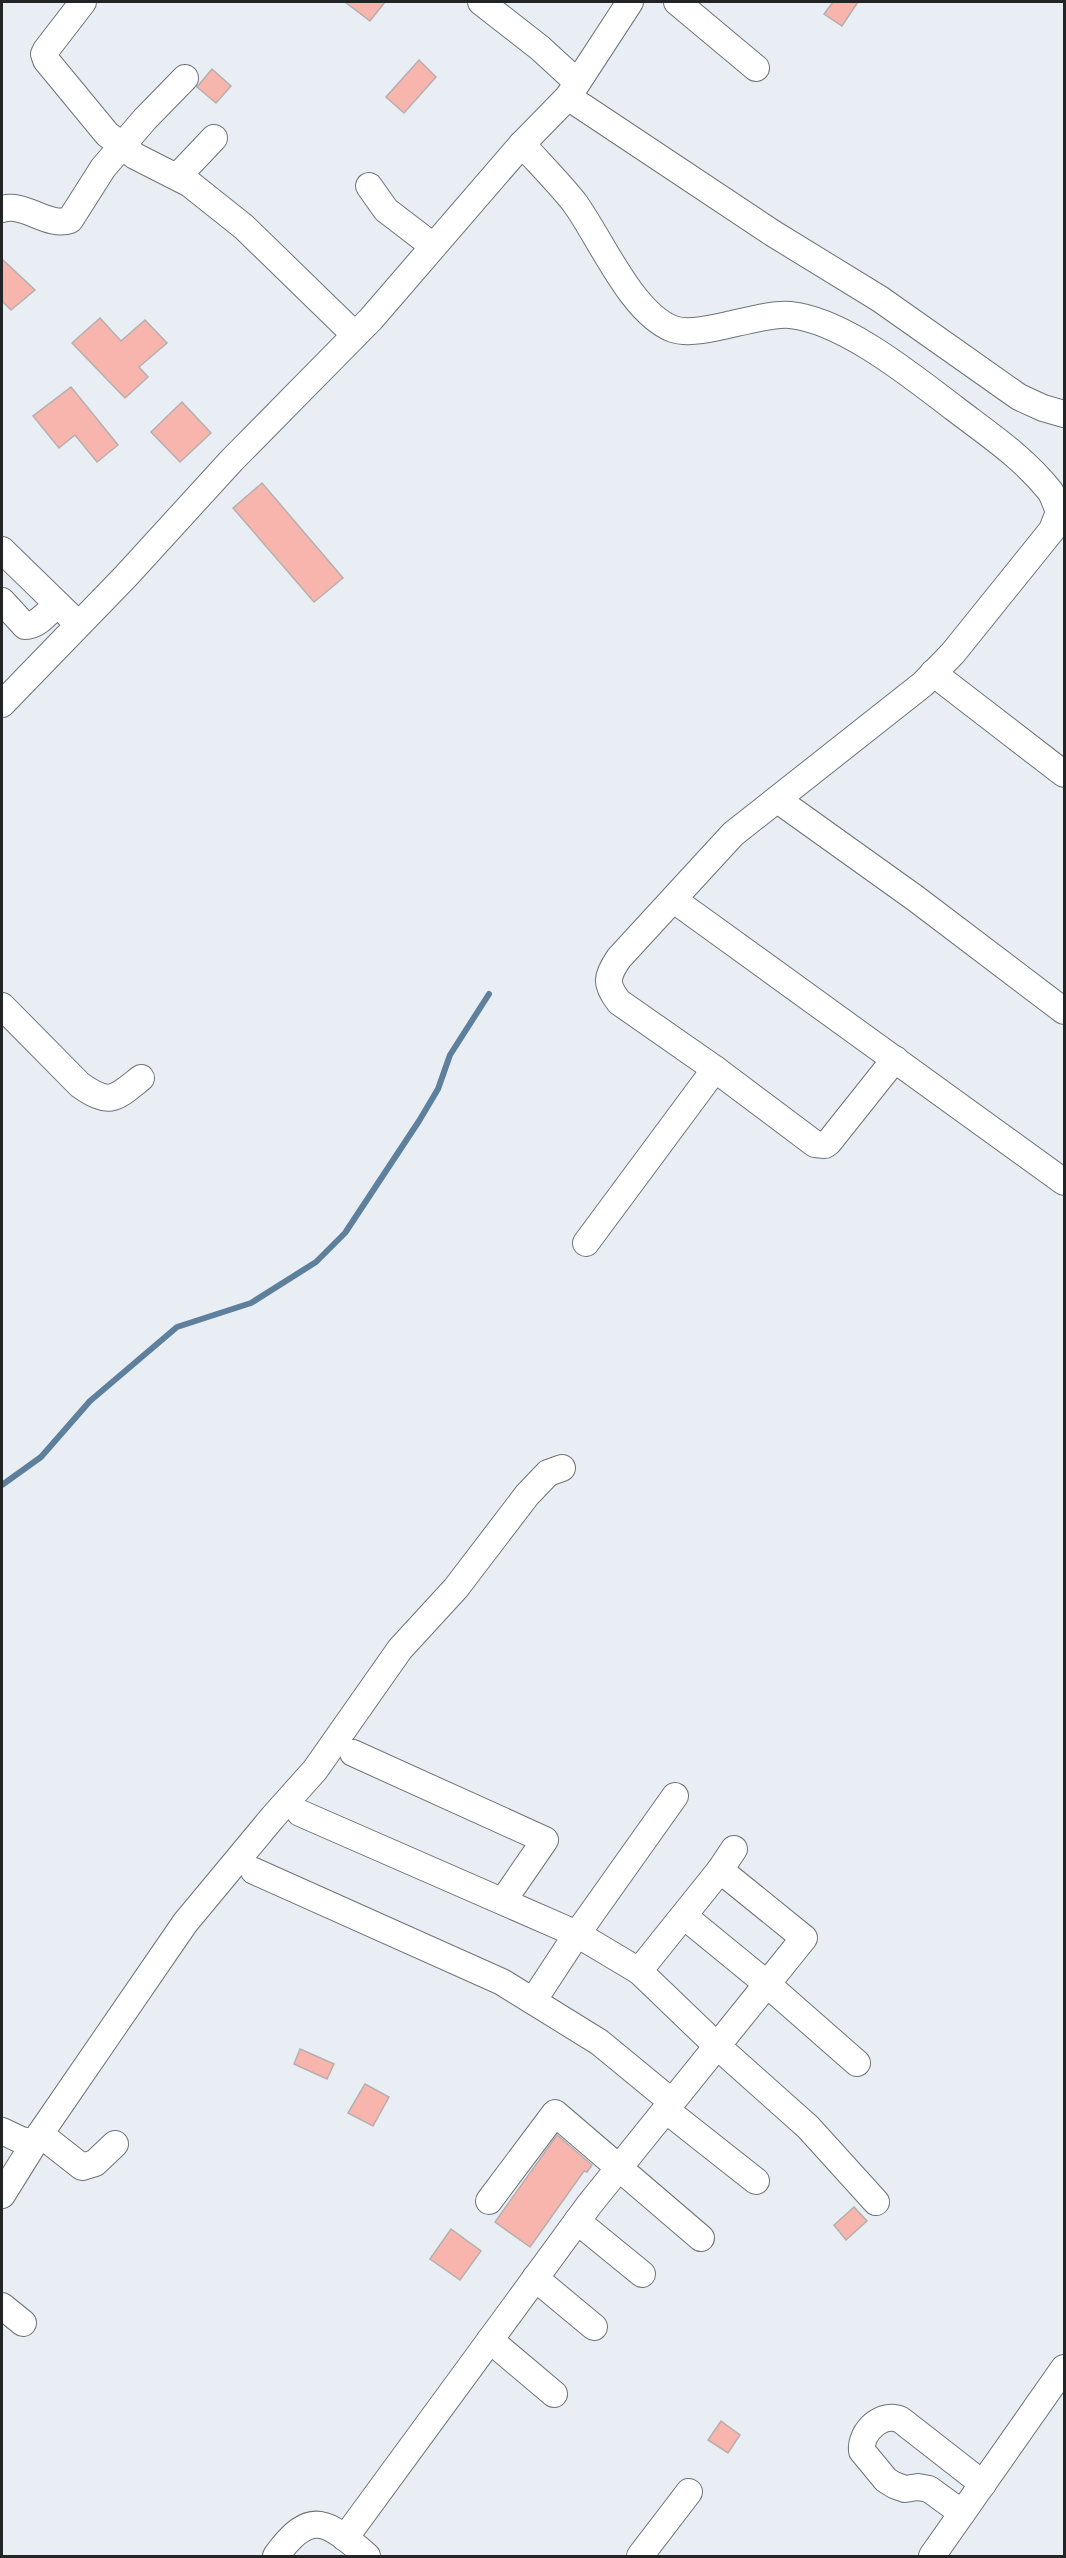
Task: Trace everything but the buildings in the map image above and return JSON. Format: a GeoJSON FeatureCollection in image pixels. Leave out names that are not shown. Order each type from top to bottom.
{"type":"FeatureCollection","features":[{"type":"Feature","properties":{"kind":"street"},"geometry":{"type":"LineString","coordinates":[[84,2],[44,54],[46,60],[107,134],[135,156],[178,176],[244,227],[355,335]]}},
{"type":"Feature","properties":{"kind":"street"},"geometry":{"type":"LineString","coordinates":[[481,2],[540,48],[572,89],[774,234],[880,298],[1019,397],[1042,408],[1065,414]]}},
{"type":"Feature","properties":{"kind":"street"},"geometry":{"type":"LineString","coordinates":[[2,704],[232,460],[355,335],[572,89],[630,2]]}},
{"type":"Feature","properties":{"kind":"street"},"geometry":{"type":"LineString","coordinates":[[677,2],[756,68]]}},
{"type":"Feature","properties":{"kind":"street"},"geometry":{"type":"LineString","coordinates":[[2,209],[22,210],[62,222],[70,220],[93,181],[185,78]]}},
{"type":"Feature","properties":{"kind":"street"},"geometry":{"type":"LineString","coordinates":[[178,176],[214,138]]}},
{"type":"Feature","properties":{"kind":"street"},"geometry":{"type":"LineString","coordinates":[[522,144],[574,202],[632,294],[666,325],[681,331],[790,315],[821,323],[849,336],[914,378],[1015,454],[1051,493],[1059,512],[1061,521],[953,653],[913,692],[733,834],[619,958],[609,976],[610,990],[619,1002],[716,1069],[815,1144],[825,1145],[895,1059]]}},
{"type":"Feature","properties":{"kind":"street"},"geometry":{"type":"LineString","coordinates":[[369,186],[386,210],[433,246]]}},
{"type":"Feature","properties":{"kind":"street"},"geometry":{"type":"LineString","coordinates":[[2,550],[78,624]]}},
{"type":"Feature","properties":{"kind":"street"},"geometry":{"type":"LineString","coordinates":[[2,601],[25,626],[31,626],[38,621],[57,603]]}},
{"type":"Feature","properties":{"kind":"street"},"geometry":{"type":"LineString","coordinates":[[933,673],[1065,774]]}},
{"type":"Feature","properties":{"kind":"street"},"geometry":{"type":"LineString","coordinates":[[778,800],[915,898],[1065,1011]]}},
{"type":"Feature","properties":{"kind":"street"},"geometry":{"type":"LineString","coordinates":[[674,900],[1065,1182]]}},
{"type":"Feature","properties":{"kind":"street"},"geometry":{"type":"LineString","coordinates":[[2,1006],[80,1085],[92,1093],[109,1100],[118,1097],[141,1078]]}},
{"type":"Feature","properties":{"kind":"street"},"geometry":{"type":"LineString","coordinates":[[586,1243],[716,1069]]}},
{"type":"Feature","properties":{"kind":"street"},"geometry":{"type":"LineString","coordinates":[[2,2195],[37,2138],[185,1923],[315,1770],[400,1649],[456,1588],[527,1495],[548,1473],[562,1468]]}},
{"type":"Feature","properties":{"kind":"street"},"geometry":{"type":"LineString","coordinates":[[353,1754],[544,1840],[503,1902]]}},
{"type":"Feature","properties":{"kind":"street"},"geometry":{"type":"LineString","coordinates":[[533,2001],[577,1934],[675,1796]]}},
{"type":"Feature","properties":{"kind":"street"},"geometry":{"type":"LineString","coordinates":[[300,1812],[577,1934],[639,1971],[716,2045],[808,2127],[876,2202]]}},
{"type":"Feature","properties":{"kind":"street"},"geometry":{"type":"LineString","coordinates":[[639,1971],[720,1870],[734,1849]]}},
{"type":"Feature","properties":{"kind":"street"},"geometry":{"type":"LineString","coordinates":[[345,2538],[577,2221],[804,1938],[720,1870]]}},
{"type":"Feature","properties":{"kind":"street"},"geometry":{"type":"LineString","coordinates":[[254,1871],[502,1982],[533,2001],[599,2042],[756,2181]]}},
{"type":"Feature","properties":{"kind":"street"},"geometry":{"type":"LineString","coordinates":[[684,1916],[767,1984],[857,2063]]}},
{"type":"Feature","properties":{"kind":"street"},"geometry":{"type":"LineString","coordinates":[[489,2201],[555,2113],[701,2238]]}},
{"type":"Feature","properties":{"kind":"street"},"geometry":{"type":"LineString","coordinates":[[2,2131],[21,2140],[37,2138],[82,2167],[94,2163],[115,2144]]}},
{"type":"Feature","properties":{"kind":"street"},"geometry":{"type":"LineString","coordinates":[[577,2221],[642,2274]]}},
{"type":"Feature","properties":{"kind":"street"},"geometry":{"type":"LineString","coordinates":[[536,2278],[594,2327]]}},
{"type":"Feature","properties":{"kind":"street"},"geometry":{"type":"LineString","coordinates":[[2,2306],[22,2322]]}},
{"type":"Feature","properties":{"kind":"street"},"geometry":{"type":"LineString","coordinates":[[490,2340],[554,2394]]}},
{"type":"Feature","properties":{"kind":"street"},"geometry":{"type":"LineString","coordinates":[[932,2556],[1065,2368]]}},
{"type":"Feature","properties":{"kind":"street"},"geometry":{"type":"LineString","coordinates":[[962,2513],[929,2489],[918,2487],[905,2489],[886,2480],[861,2451],[861,2445],[870,2429],[875,2423],[895,2417],[983,2484]]}},
{"type":"Feature","properties":{"kind":"street"},"geometry":{"type":"LineString","coordinates":[[640,2556],[688,2492]]}},
{"type":"Feature","properties":{"kind":"street"},"geometry":{"type":"LineString","coordinates":[[276,2556],[298,2531],[314,2524],[327,2526],[367,2556]]}},
{"type":"Feature","properties":{"kind":"waterway"},"geometry":{"type":"LineString","coordinates":[[2,1485],[41,1457],[90,1401],[177,1327],[251,1303],[316,1262],[345,1233],[419,1121],[438,1089],[450,1055],[489,994]]}}]}
